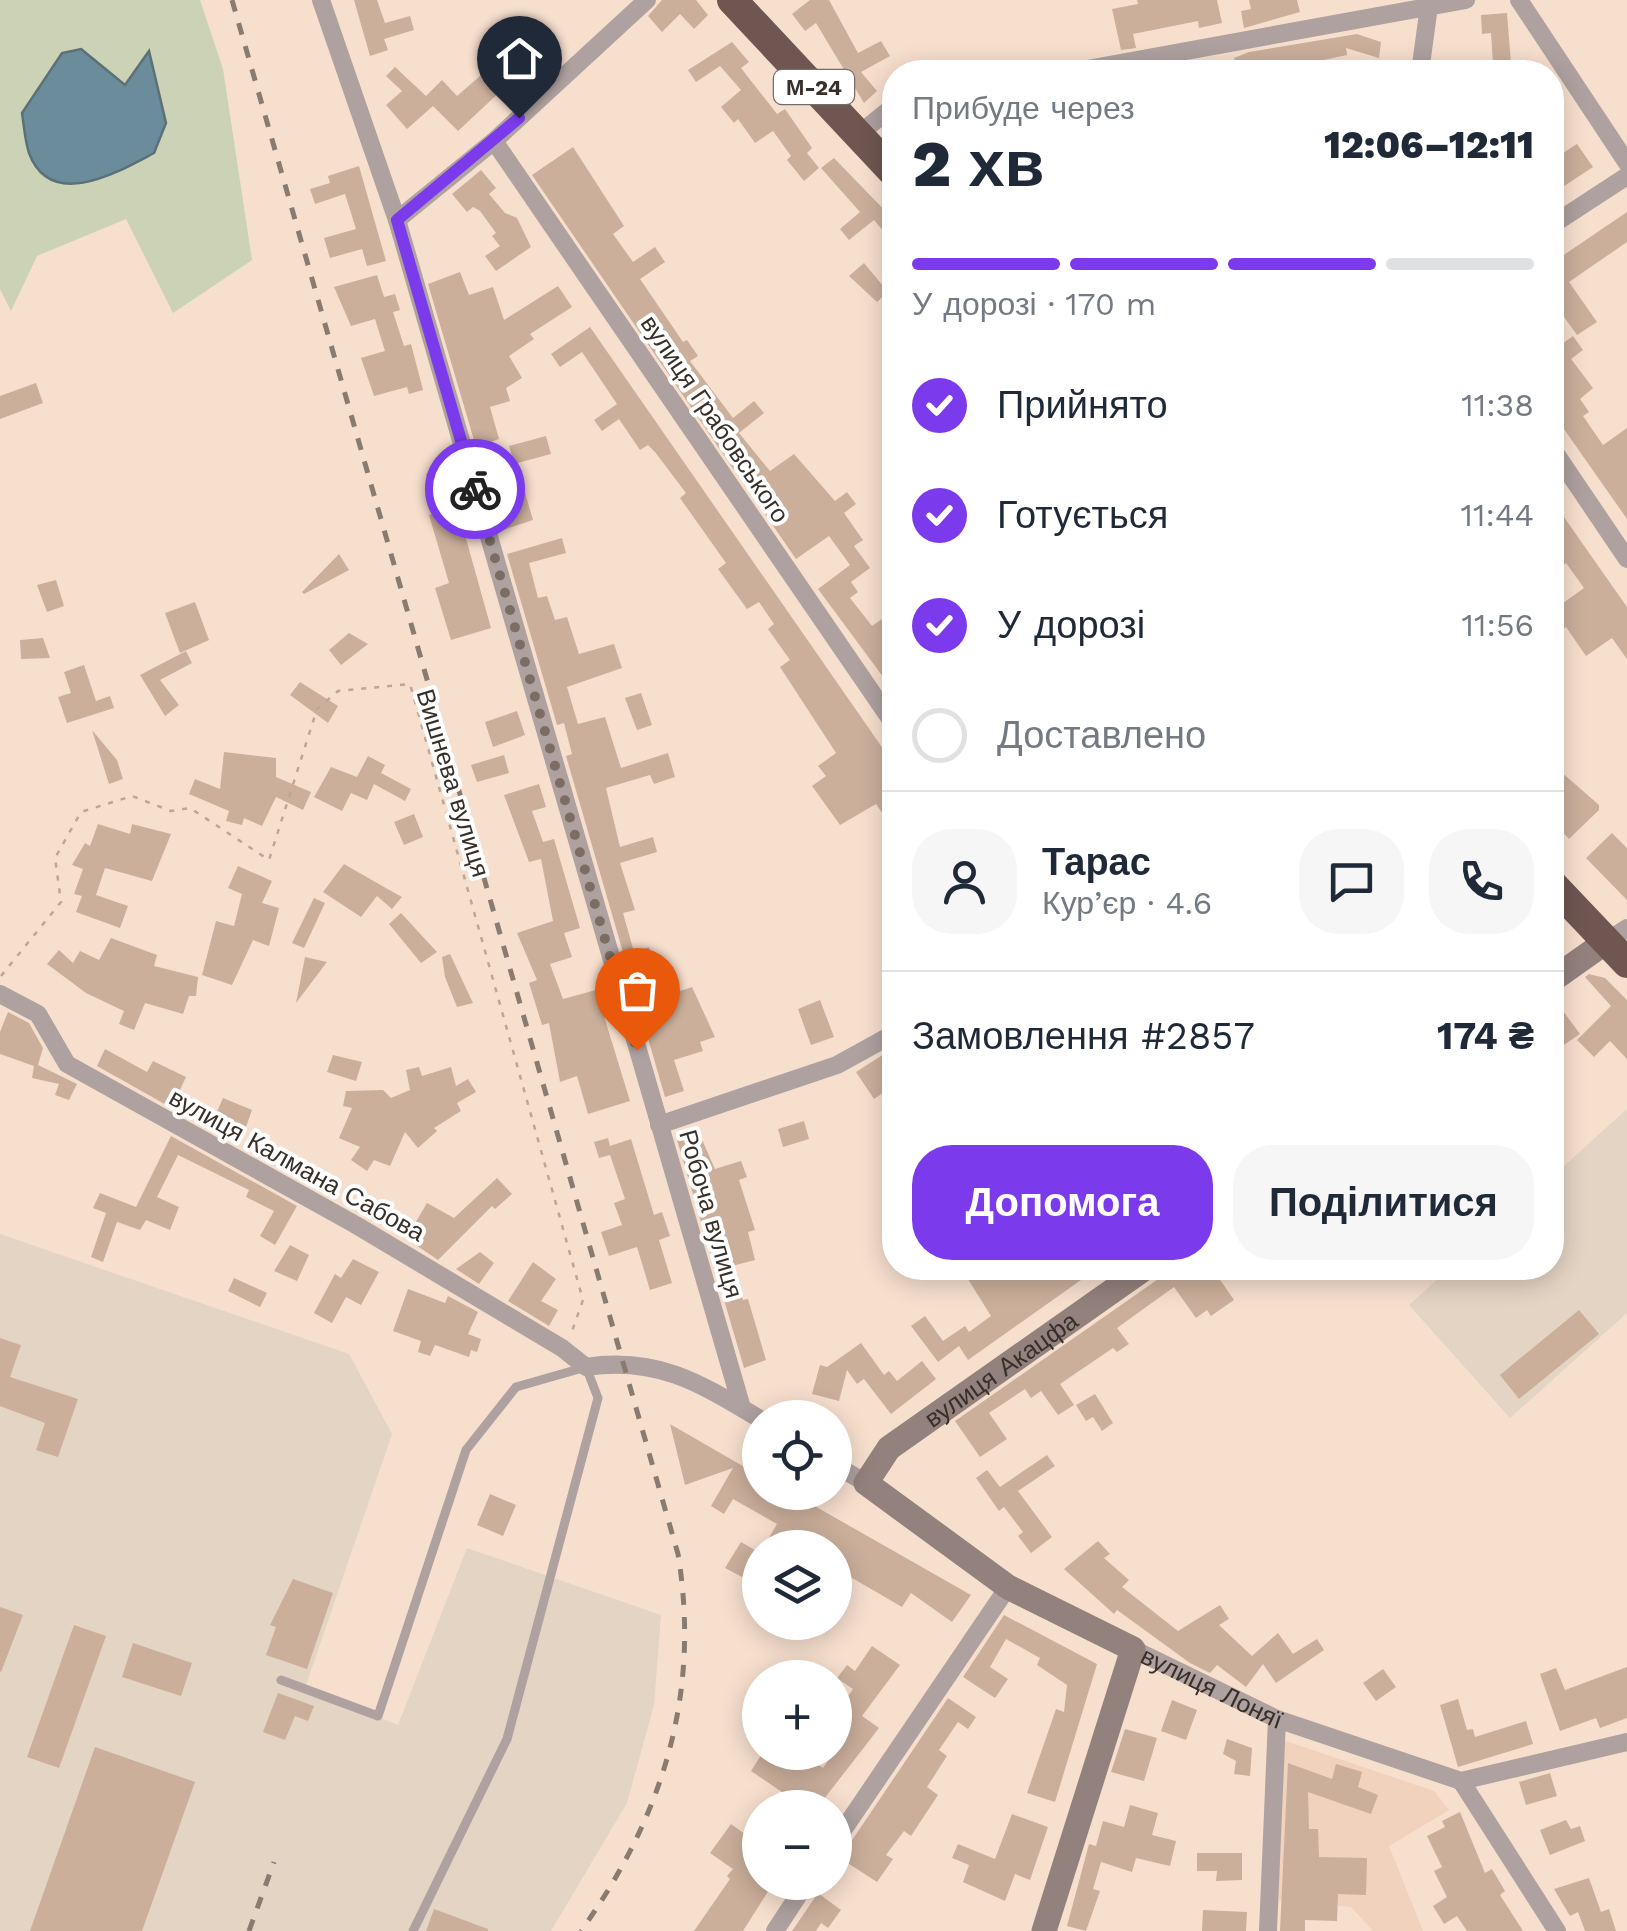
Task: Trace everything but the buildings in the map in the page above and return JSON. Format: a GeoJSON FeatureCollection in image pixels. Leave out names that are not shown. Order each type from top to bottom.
{"type":"FeatureCollection","features":[{"type":"Feature","properties":{"kind":"highway","name":"М-24"},"geometry":{"type":"LineString","coordinates":[[732,0],[882,160]]}},
{"type":"Feature","properties":{"kind":"highway"},"geometry":{"type":"LineString","coordinates":[[1564,895],[1620,944]]}},
{"type":"Feature","properties":{"kind":"street","name":"Робоча вулиця"},"geometry":{"type":"LineString","coordinates":[[321,0],[397,220],[742,1408]]}},
{"type":"Feature","properties":{"kind":"street"},"geometry":{"type":"LineString","coordinates":[[397,220],[494,142],[647,0]]}},
{"type":"Feature","properties":{"kind":"street"},"geometry":{"type":"LineString","coordinates":[[1136,60],[1466,0]]}},
{"type":"Feature","properties":{"kind":"street"},"geometry":{"type":"LineString","coordinates":[[1519,0],[1559,60]]}},
{"type":"Feature","properties":{"kind":"street"},"geometry":{"type":"LineString","coordinates":[[1422,60],[1429,6]]}},
{"type":"Feature","properties":{"kind":"street"},"geometry":{"type":"LineString","coordinates":[[1564,68],[1627,163]]}},
{"type":"Feature","properties":{"kind":"street"},"geometry":{"type":"LineString","coordinates":[[858,134],[882,115]]}},
{"type":"Feature","properties":{"kind":"street","name":"вулиця Грабовського"},"geometry":{"type":"LineString","coordinates":[[494,142],[882,707]]}},
{"type":"Feature","properties":{"kind":"street"},"geometry":{"type":"LineString","coordinates":[[1564,217],[1627,176]]}},
{"type":"Feature","properties":{"kind":"street"},"geometry":{"type":"LineString","coordinates":[[1564,466],[1627,559]]}},
{"type":"Feature","properties":{"kind":"street"},"geometry":{"type":"LineString","coordinates":[[1564,974],[1620,944]]}},
{"type":"Feature","properties":{"kind":"street","name":"вулиця Калмана Сабова"},"geometry":{"type":"LineString","coordinates":[[0,994],[38,1014],[67,1064],[356,1225],[586,1366]]}},
{"type":"Feature","properties":{"kind":"street"},"geometry":{"type":"LineString","coordinates":[[659,1125],[837,1066],[882,1040]]}},
{"type":"Feature","properties":{"kind":"street","name":"вулиця Акацфа"},"geometry":{"type":"LineString","coordinates":[[866,1483],[890,1448],[1129,1280]]}},
{"type":"Feature","properties":{"kind":"street"},"geometry":{"type":"LineString","coordinates":[[586,1366],[624,1361],[694,1381],[742,1408]]}},
{"type":"Feature","properties":{"kind":"street","name":"вулиця Лоняї"},"geometry":{"type":"LineString","coordinates":[[852,1474],[1008,1587],[1277,1719],[1461,1780]]}},
{"type":"Feature","properties":{"kind":"street"},"geometry":{"type":"LineString","coordinates":[[852,1817],[1008,1587]]}},
{"type":"Feature","properties":{"kind":"street"},"geometry":{"type":"LineString","coordinates":[[1044,1931],[1133,1649]]}},
{"type":"Feature","properties":{"kind":"street"},"geometry":{"type":"LineString","coordinates":[[1268,1931],[1277,1719]]}},
{"type":"Feature","properties":{"kind":"street"},"geometry":{"type":"LineString","coordinates":[[1556,1931],[1461,1780],[1627,1742]]}},
{"type":"Feature","properties":{"kind":"street"},"geometry":{"type":"LineString","coordinates":[[774,1931],[796,1900]]}},
{"type":"Feature","properties":{"kind":"lane"},"geometry":{"type":"LineString","coordinates":[[281,1680],[378,1716],[466,1450],[516,1387],[586,1366],[598,1398],[508,1738],[413,1931]]}},
{"type":"Feature","properties":{"kind":"path","name":"Вишнева вулиця"},"geometry":{"type":"LineString","coordinates":[[0,978],[13,956],[61,902],[55,858],[81,812],[132,796],[171,811],[190,808],[269,860],[317,708],[338,690],[410,684],[583,1300],[562,1348]]}},
{"type":"Feature","properties":{"kind":"shaded area"},"geometry":{"type":"Polygon","coordinates":[[[1627,1109],[1627,1313],[1510,1418],[1409,1305],[1437,1280],[1564,1280],[1564,1166],[1627,1109]]]}},
{"type":"Feature","properties":{"kind":"shaded area"},"geometry":{"type":"Polygon","coordinates":[[[0,1234],[349,1354],[392,1434],[305,1688],[398,1725],[467,1548],[661,1615],[654,1705],[627,1803],[551,1931],[0,1931],[0,1234]]]}},
{"type":"Feature","properties":{"kind":"shaded area"},"geometry":{"type":"Polygon","coordinates":[[[1283,1740],[1434,1791],[1449,1810],[1389,1846],[1423,1931],[1373,1931],[1351,1907],[1273,1900],[1283,1740]]]}},
{"type":"Feature","properties":{"kind":"green space"},"geometry":{"type":"Polygon","coordinates":[[[0,0],[200,0],[223,69],[252,260],[173,313],[126,219],[37,256],[11,311],[0,289],[0,0]],[[82,49],[62,53],[22,114],[29,145],[43,168],[61,182],[166,123],[149,52],[125,86],[82,49]]]}},
{"type":"Feature","properties":{"kind":"water"},"geometry":{"type":"Polygon","coordinates":[[[81,49],[125,85],[149,51],[166,123],[154,153],[105,176],[69,184],[39,171],[29,153],[22,113],[62,53],[81,49]]]}},
{"type":"Feature","properties":{"kind":"railway"},"geometry":{"type":"LineString","coordinates":[[232,0],[678,1554],[684,1656],[669,1752],[634,1843],[581,1931]]}},
{"type":"Feature","properties":{"kind":"railway"},"geometry":{"type":"LineString","coordinates":[[249,1931],[274,1862]]}},
{"type":"Feature","properties":{"kind":"way so far"},"geometry":{"type":"LineString","coordinates":[[475,489],[637,1050]]}},
{"type":"Feature","properties":{"kind":"route"},"geometry":{"type":"LineString","coordinates":[[475,489],[397,220],[519,118]]}}]}
